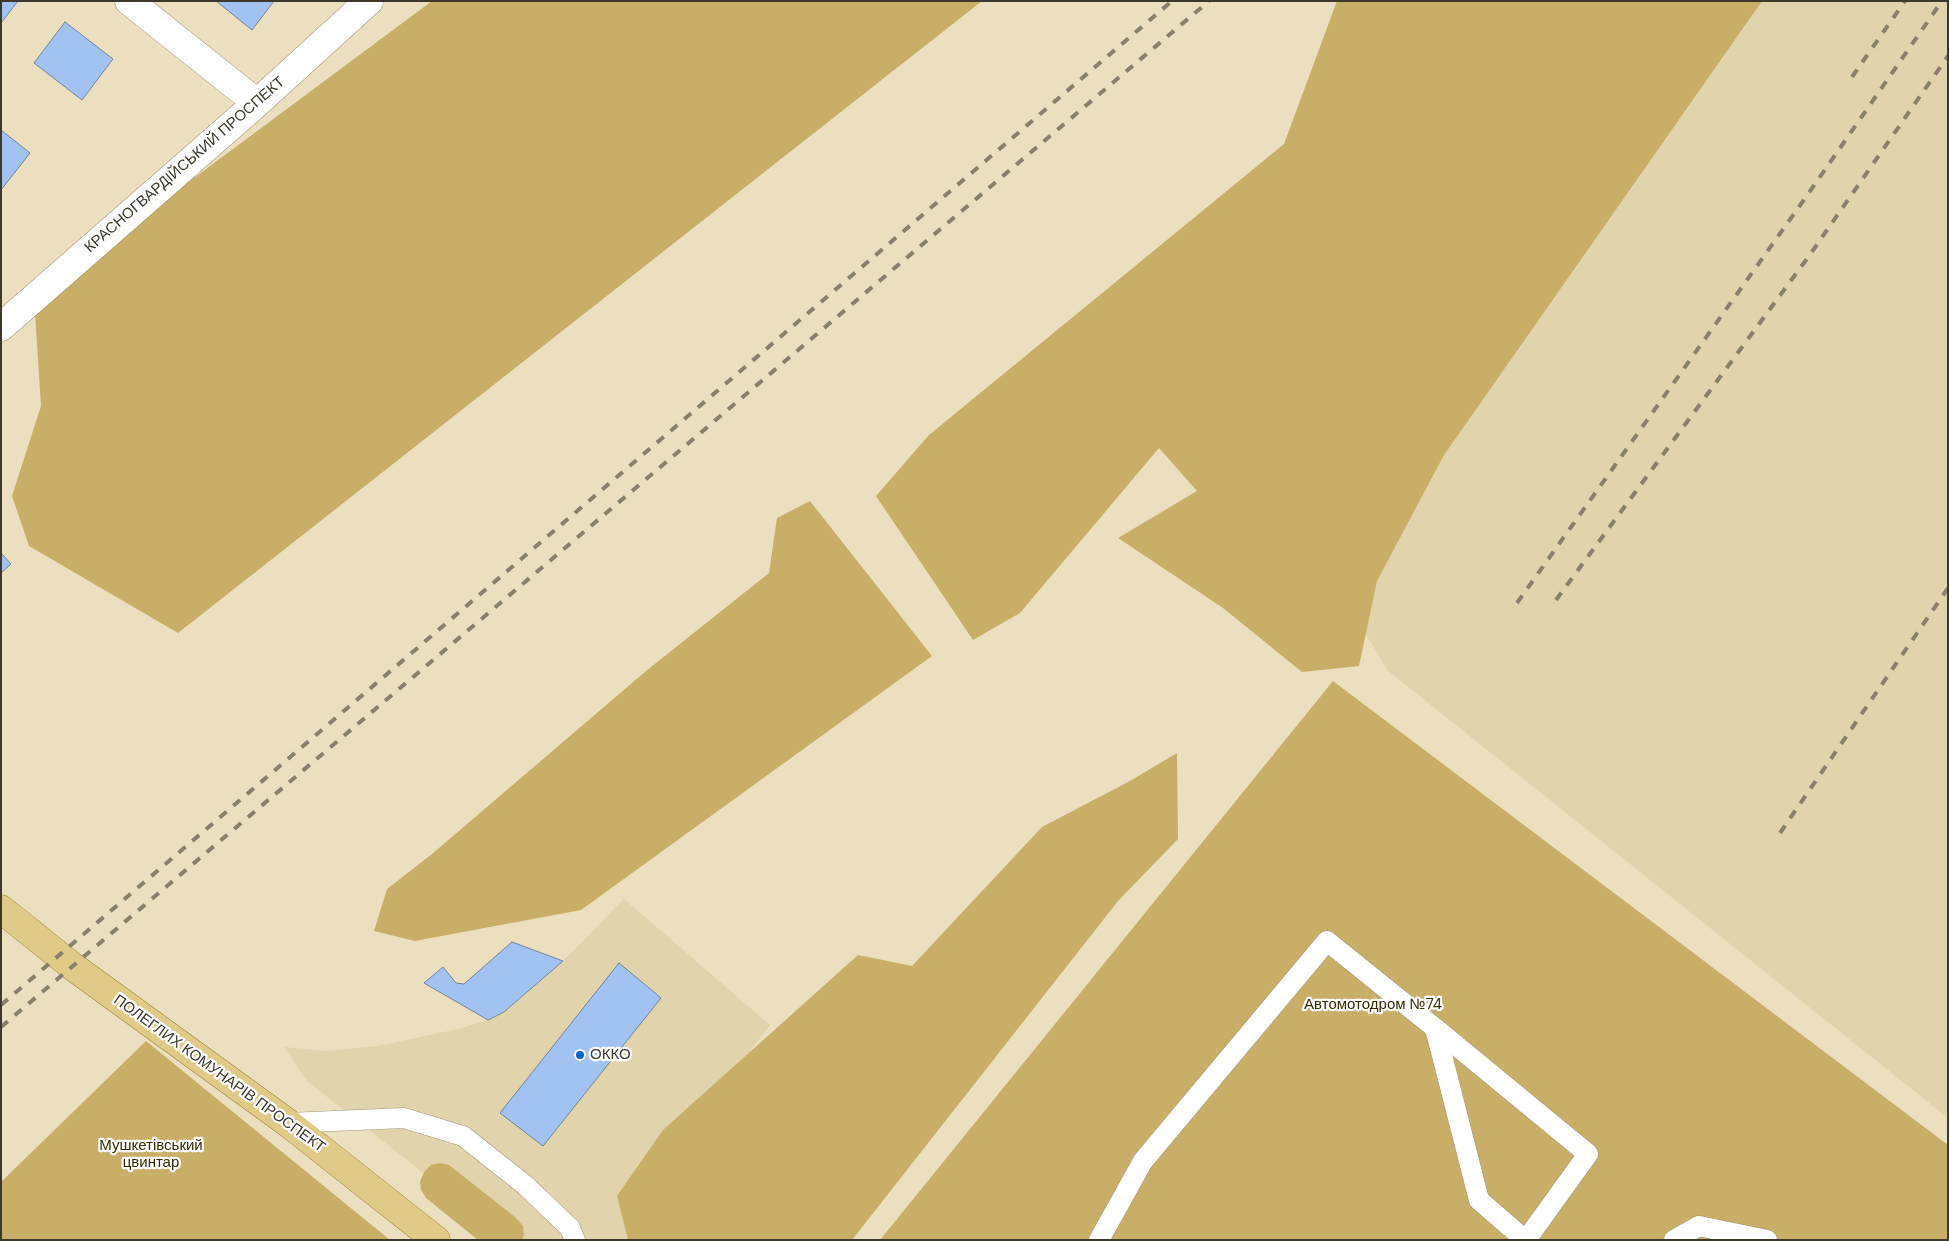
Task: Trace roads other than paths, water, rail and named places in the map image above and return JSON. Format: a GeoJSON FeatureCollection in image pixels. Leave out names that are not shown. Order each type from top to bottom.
{"type":"FeatureCollection","features":[{"type":"Feature","properties":{"kind":"main road","name":"ПОЛЕГЛИХ КОМУНАРІВ ПРОСПЕКТ"},"geometry":{"type":"LineString","coordinates":[[1,909],[72,966],[288,1123],[436,1240]]}},
{"type":"Feature","properties":{"kind":"street"},"geometry":{"type":"LineString","coordinates":[[130,1],[257,103]]}},
{"type":"Feature","properties":{"kind":"street","name":"КРАСНОГВАРДІЙСЬКИЙ ПРОСПЕКТ"},"geometry":{"type":"LineString","coordinates":[[1,327],[257,103],[369,1]]}},
{"type":"Feature","properties":{"kind":"lane"},"geometry":{"type":"LineString","coordinates":[[1099,1240],[1143,1161],[1327,941],[1435,1028],[1588,1154],[1526,1240],[1479,1200],[1435,1028]]}},
{"type":"Feature","properties":{"kind":"lane"},"geometry":{"type":"LineString","coordinates":[[288,1123],[404,1118],[463,1136],[525,1185],[570,1228],[575,1240]]}},
{"type":"Feature","properties":{"kind":"lane"},"geometry":{"type":"LineString","coordinates":[[1674,1240],[1699,1226],[1744,1237],[1767,1240]]}},
{"type":"Feature","properties":{"kind":"railway"},"geometry":{"type":"LineString","coordinates":[[1,1005],[1172,1]]}},
{"type":"Feature","properties":{"kind":"railway"},"geometry":{"type":"LineString","coordinates":[[1,1027],[1209,1]]}},
{"type":"Feature","properties":{"kind":"railway"},"geometry":{"type":"LineString","coordinates":[[1852,77],[1905,1]]}},
{"type":"Feature","properties":{"kind":"railway"},"geometry":{"type":"LineString","coordinates":[[1517,603],[1806,197],[1942,1]]}},
{"type":"Feature","properties":{"kind":"railway"},"geometry":{"type":"LineString","coordinates":[[1556,600],[1809,256],[1948,56]]}},
{"type":"Feature","properties":{"kind":"railway"},"geometry":{"type":"LineString","coordinates":[[1780,833],[1948,588]]}},
{"type":"Feature","properties":{"kind":"place","name":"ОККО"},"geometry":{"type":"Point","coordinates":[580,1055]}},
{"type":"Feature","properties":{"kind":"park label","name":"Автомотодром №74"},"geometry":{"type":"Point","coordinates":[1373,1005]}},
{"type":"Feature","properties":{"kind":"park label","name":"Мушкетівський цвинтар"},"geometry":{"type":"Point","coordinates":[151,1154]}}]}
